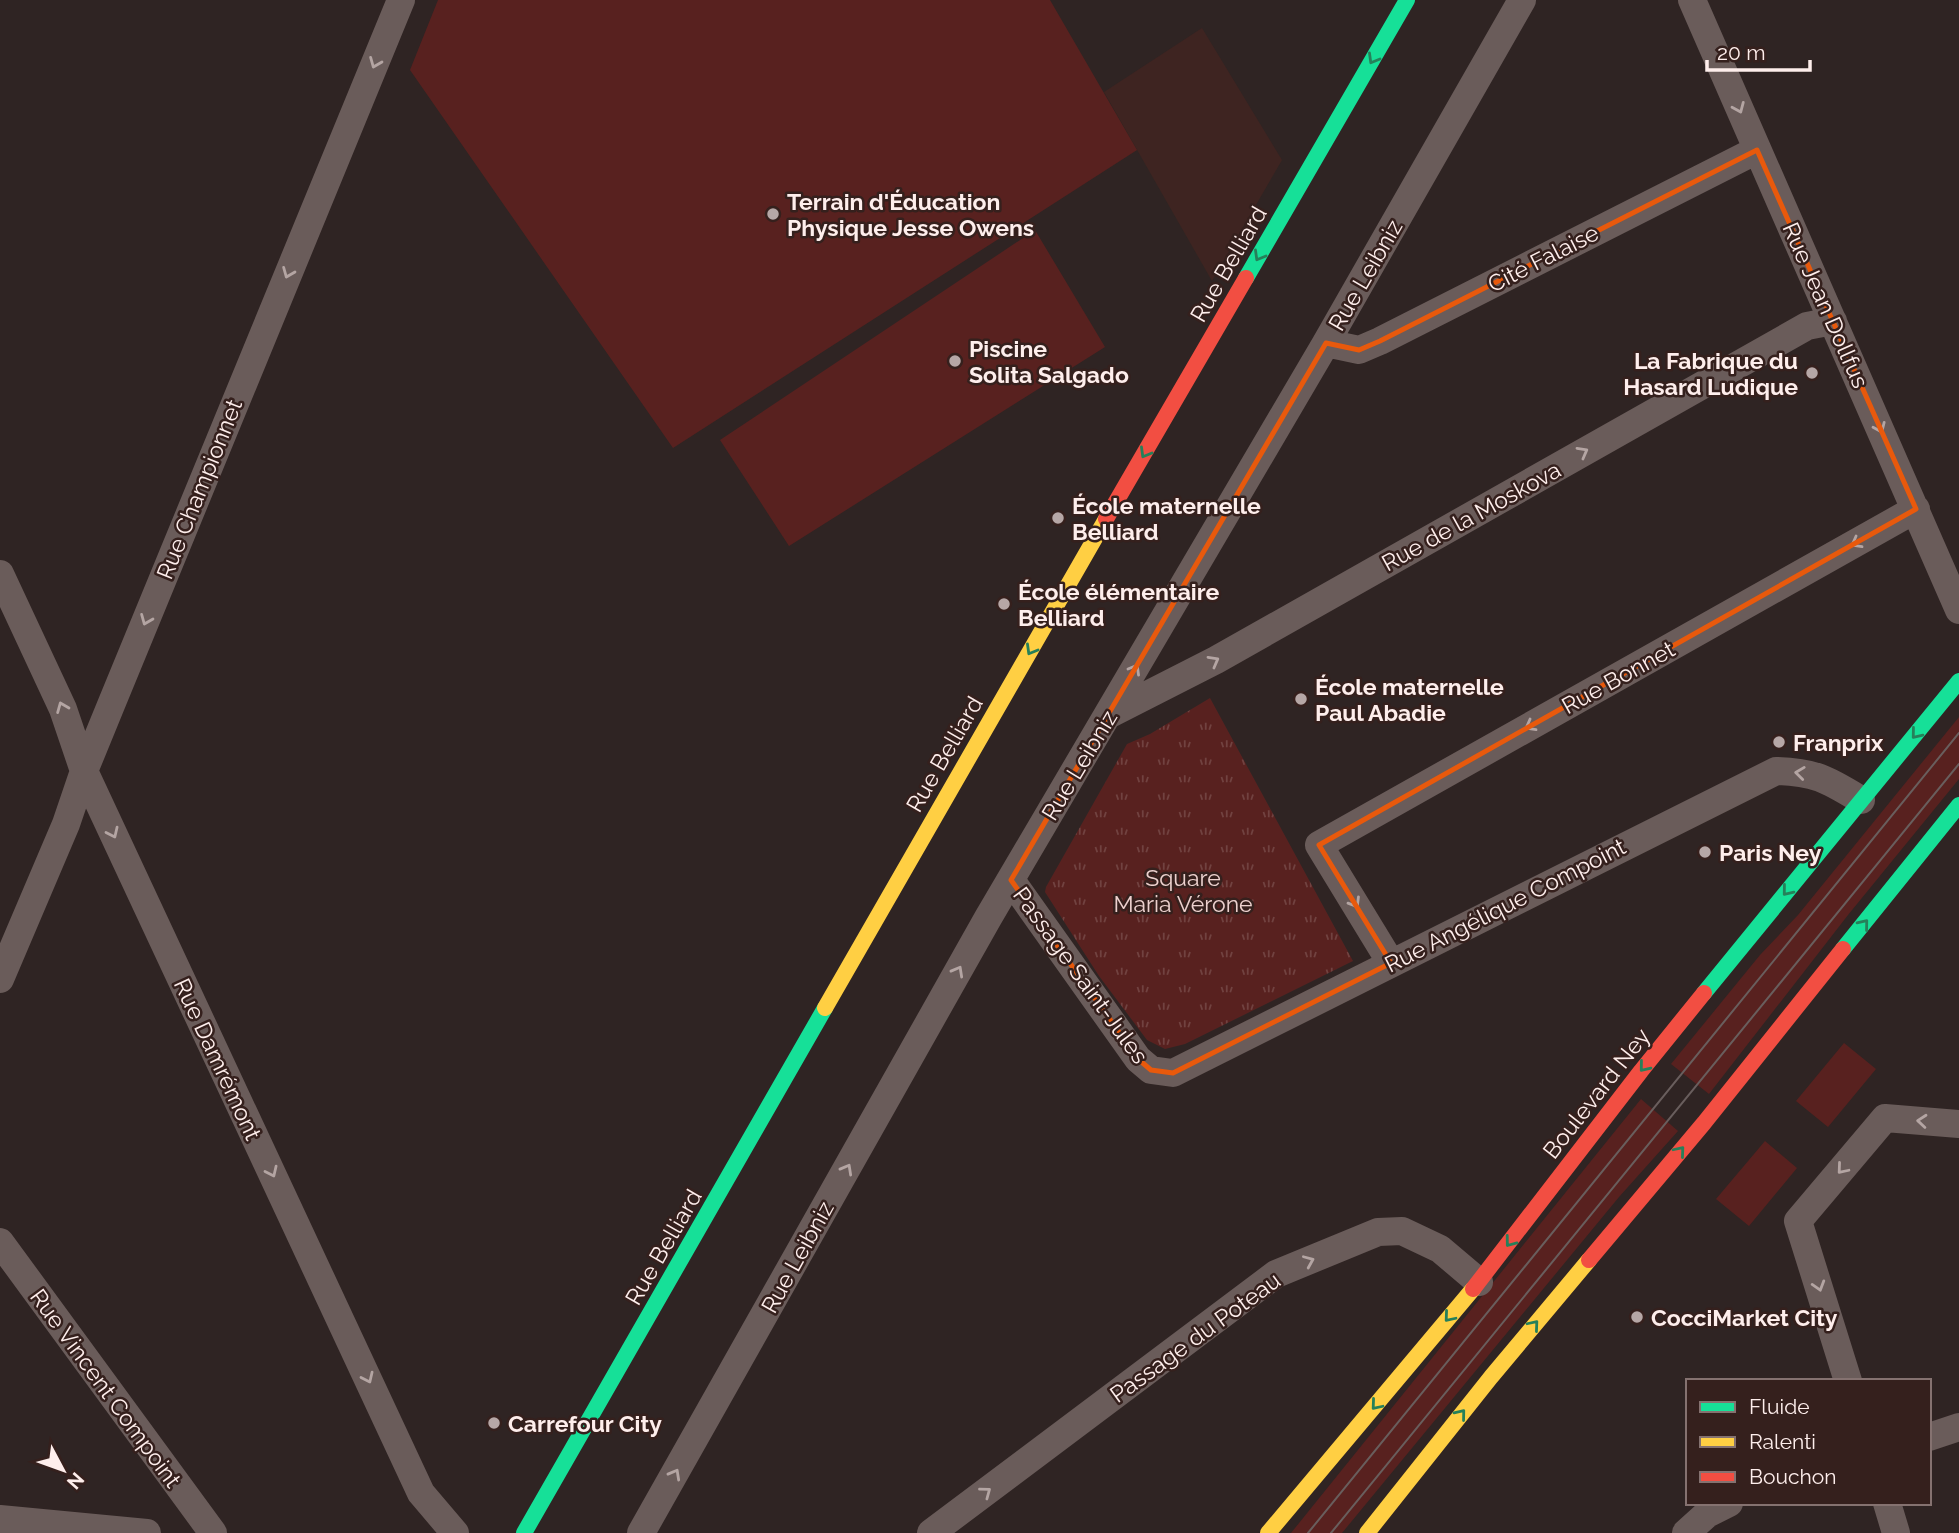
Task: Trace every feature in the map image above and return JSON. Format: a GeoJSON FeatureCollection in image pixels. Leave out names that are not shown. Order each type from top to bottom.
{"type":"FeatureCollection","features":[{"type":"Feature","properties":{"kind":"main road","name":"Rue Belliard"},"geometry":{"type":"LineString","coordinates":[[524,1533],[1407,0]]}},
{"type":"Feature","properties":{"kind":"main road","name":"Boulevard Ney"},"geometry":{"type":"LineString","coordinates":[[1268,1533],[1479,1282],[1641,1071],[1959,681]]}},
{"type":"Feature","properties":{"kind":"main road"},"geometry":{"type":"LineString","coordinates":[[1367,1533],[1491,1377],[1704,1123],[1959,805]]}},
{"type":"Feature","properties":{"kind":"street","name":"Rue Championnet"},"geometry":{"type":"LineString","coordinates":[[0,979],[66,824],[84,771],[401,0]]}},
{"type":"Feature","properties":{"kind":"street","name":"Rue Leibniz"},"geometry":{"type":"LineString","coordinates":[[641,1533],[1011,880],[1110,714],[1522,0]]}},
{"type":"Feature","properties":{"kind":"street","name":"Rue Jean Dollfus"},"geometry":{"type":"LineString","coordinates":[[1692,0],[1959,610]]}},
{"type":"Feature","properties":{"kind":"street","name":"Cité Falaise"},"geometry":{"type":"LineString","coordinates":[[1326,342],[1359,350],[1380,341],[1757,150]]}},
{"type":"Feature","properties":{"kind":"street","name":"Rue de la Moskova"},"geometry":{"type":"LineString","coordinates":[[1110,714],[1216,660],[1807,326],[1833,321]]}},
{"type":"Feature","properties":{"kind":"street","name":"Rue Bonnet"},"geometry":{"type":"LineString","coordinates":[[1391,963],[1320,845],[1916,509]]}},
{"type":"Feature","properties":{"kind":"street","name":"Rue Damrémont"},"geometry":{"type":"LineString","coordinates":[[0,574],[63,709],[84,771],[421,1493],[455,1533]]}},
{"type":"Feature","properties":{"kind":"street","name":"Rue Angélique Compoint"},"geometry":{"type":"LineString","coordinates":[[1151,1070],[1173,1073],[1776,771],[1802,771],[1822,777],[1861,800]]}},
{"type":"Feature","properties":{"kind":"street","name":"Passage Saint-Jules"},"geometry":{"type":"LineString","coordinates":[[1011,880],[1138,1059],[1151,1070]]}},
{"type":"Feature","properties":{"kind":"street"},"geometry":{"type":"LineString","coordinates":[[1847,1379],[1798,1221],[1885,1118],[1959,1124]]}},
{"type":"Feature","properties":{"kind":"street","name":"Passage du Poteau"},"geometry":{"type":"LineString","coordinates":[[931,1533],[1276,1274],[1378,1232],[1402,1231],[1440,1250],[1479,1282]]}},
{"type":"Feature","properties":{"kind":"street","name":"Rue Vincent Compoint"},"geometry":{"type":"LineString","coordinates":[[0,1242],[213,1533]]}},
{"type":"Feature","properties":{"kind":"street"},"geometry":{"type":"LineString","coordinates":[[1931,1436],[1959,1427]]}},
{"type":"Feature","properties":{"kind":"street"},"geometry":{"type":"LineString","coordinates":[[1686,1533],[1707,1514],[1724,1505]]}},
{"type":"Feature","properties":{"kind":"street"},"geometry":{"type":"LineString","coordinates":[[1888,1505],[1896,1533]]}},
{"type":"Feature","properties":{"kind":"street"},"geometry":{"type":"LineString","coordinates":[[0,1519],[147,1533]]}},
{"type":"Feature","properties":{"kind":"highlighted area"},"geometry":{"type":"Polygon","coordinates":[[[1757,150],[1916,509],[1319,845],[1391,963],[1173,1073],[1151,1070],[1138,1059],[1011,880],[1326,343],[1359,350],[1380,341],[1757,150]]]}},
{"type":"Feature","properties":{"kind":"shaded area"},"geometry":{"type":"Polygon","coordinates":[[[1202,28],[1282,160],[1212,281],[1104,92],[1202,28]]]}},
{"type":"Feature","properties":{"kind":"green space","name":"Terrain d'Éducation Physique Jesse Owens"},"geometry":{"type":"Polygon","coordinates":[[[438,0],[1050,0],[1137,150],[673,448],[410,70],[438,0]]]}},
{"type":"Feature","properties":{"kind":"green space","name":"Piscine Solita Salgado"},"geometry":{"type":"Polygon","coordinates":[[[1035,230],[1105,347],[789,546],[720,440],[1035,230]]]}},
{"type":"Feature","properties":{"kind":"green space","name":"Square Maria Vérone"},"geometry":{"type":"Polygon","coordinates":[[[1210,698],[1353,961],[1185,1044],[1165,1049],[1147,1040],[1099,976],[1045,892],[1127,744],[1150,734],[1210,698]]]}},
{"type":"Feature","properties":{"kind":"green space"},"geometry":{"type":"Polygon","coordinates":[[[1959,717],[1959,779],[1848,915],[1709,1094],[1671,1064],[1760,955],[1798,915],[1959,717]]]}},
{"type":"Feature","properties":{"kind":"green space"},"geometry":{"type":"Polygon","coordinates":[[[1844,1043],[1876,1069],[1828,1127],[1796,1101],[1844,1043]]]}},
{"type":"Feature","properties":{"kind":"green space"},"geometry":{"type":"Polygon","coordinates":[[[1641,1099],[1678,1131],[1619,1197],[1342,1533],[1291,1533],[1641,1099]]]}},
{"type":"Feature","properties":{"kind":"green space"},"geometry":{"type":"Polygon","coordinates":[[[1765,1141],[1797,1168],[1749,1226],[1716,1199],[1765,1141]]]}},
{"type":"Feature","properties":{"kind":"tram line"},"geometry":{"type":"LineString","coordinates":[[1308,1533],[1959,733]]}},
{"type":"Feature","properties":{"kind":"tram line"},"geometry":{"type":"LineString","coordinates":[[1331,1533],[1959,764]]}},
{"type":"Feature","properties":{"kind":"traffic: fast"},"geometry":{"type":"LineString","coordinates":[[1246,278],[1407,0]]}},
{"type":"Feature","properties":{"kind":"traffic: fast"},"geometry":{"type":"LineString","coordinates":[[1704,993],[1959,681]]}},
{"type":"Feature","properties":{"kind":"traffic: fast"},"geometry":{"type":"LineString","coordinates":[[1843,949],[1959,805]]}},
{"type":"Feature","properties":{"kind":"traffic: fast"},"geometry":{"type":"LineString","coordinates":[[524,1533],[825,1008]]}},
{"type":"Feature","properties":{"kind":"traffic: slow"},"geometry":{"type":"LineString","coordinates":[[825,1008],[1106,519]]}},
{"type":"Feature","properties":{"kind":"traffic: slow"},"geometry":{"type":"LineString","coordinates":[[1367,1533],[1491,1377],[1589,1260]]}},
{"type":"Feature","properties":{"kind":"traffic: slow"},"geometry":{"type":"LineString","coordinates":[[1268,1533],[1473,1289]]}},
{"type":"Feature","properties":{"kind":"traffic: jam"},"geometry":{"type":"LineString","coordinates":[[1106,519],[1246,278]]}},
{"type":"Feature","properties":{"kind":"traffic: jam"},"geometry":{"type":"LineString","coordinates":[[1589,1260],[1704,1123],[1843,949]]}},
{"type":"Feature","properties":{"kind":"traffic: jam"},"geometry":{"type":"LineString","coordinates":[[1473,1289],[1704,993]]}},
{"type":"Feature","properties":{"kind":"place","name":"Terrain d'Éducation Physique Jesse Owens"},"geometry":{"type":"Point","coordinates":[773,214]}},
{"type":"Feature","properties":{"kind":"place","name":"Piscine Solita Salgado"},"geometry":{"type":"Point","coordinates":[955,361]}},
{"type":"Feature","properties":{"kind":"place","name":"La Fabrique du Hasard Ludique"},"geometry":{"type":"Point","coordinates":[1812,373]}},
{"type":"Feature","properties":{"kind":"place","name":"École maternelle Belliard"},"geometry":{"type":"Point","coordinates":[1058,518]}},
{"type":"Feature","properties":{"kind":"place","name":"École élémentaire Belliard"},"geometry":{"type":"Point","coordinates":[1004,604]}},
{"type":"Feature","properties":{"kind":"place","name":"École maternelle Paul Abadie"},"geometry":{"type":"Point","coordinates":[1301,699]}},
{"type":"Feature","properties":{"kind":"place","name":"Franprix"},"geometry":{"type":"Point","coordinates":[1779,742]}},
{"type":"Feature","properties":{"kind":"place","name":"Paris Ney"},"geometry":{"type":"Point","coordinates":[1705,852]}},
{"type":"Feature","properties":{"kind":"place","name":"CocciMarket City"},"geometry":{"type":"Point","coordinates":[1637,1317]}},
{"type":"Feature","properties":{"kind":"place","name":"Carrefour City"},"geometry":{"type":"Point","coordinates":[494,1423]}}]}
